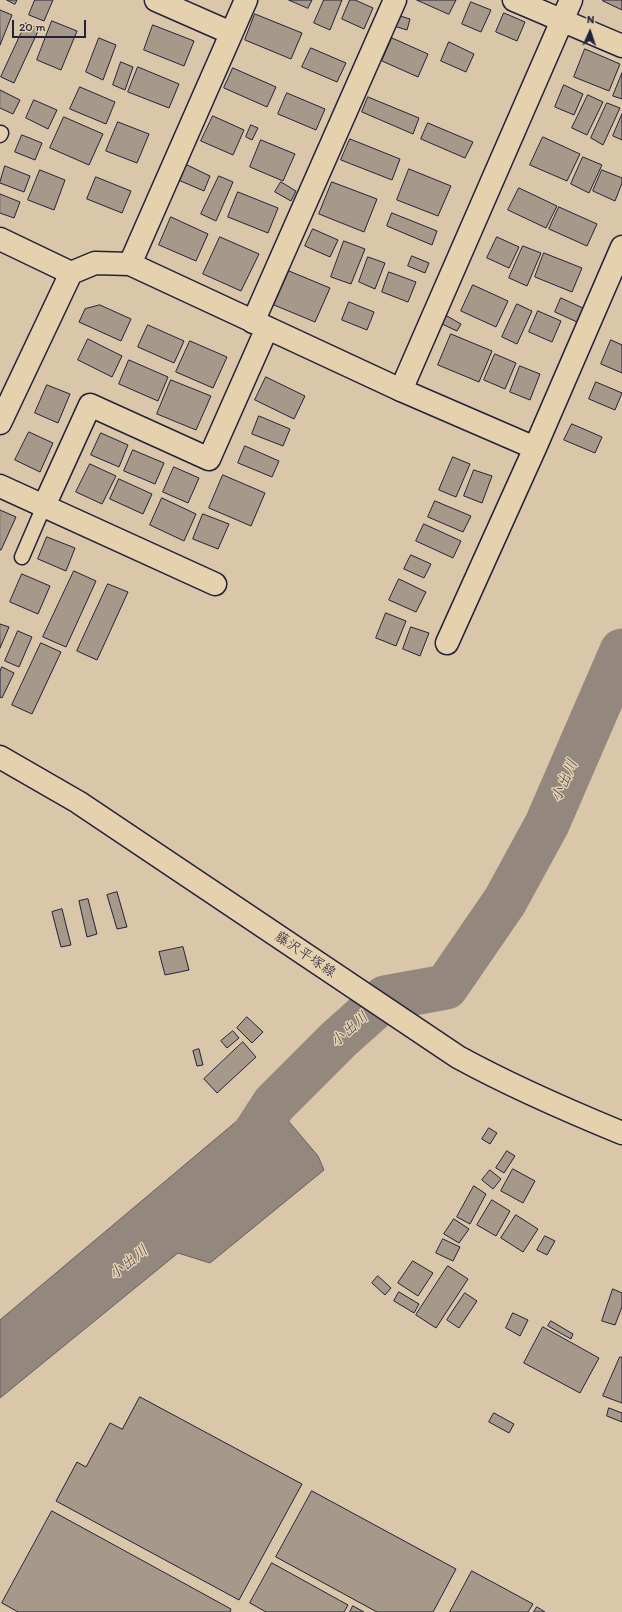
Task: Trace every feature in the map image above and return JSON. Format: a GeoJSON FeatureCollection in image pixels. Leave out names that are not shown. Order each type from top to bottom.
{"type":"FeatureCollection","features":[{"type":"Feature","properties":{"kind":"street"},"geometry":{"type":"LineString","coordinates":[[156,0],[231,33]]}},
{"type":"Feature","properties":{"kind":"street"},"geometry":{"type":"LineString","coordinates":[[130,264],[246,0]]}},
{"type":"Feature","properties":{"kind":"street"},"geometry":{"type":"LineString","coordinates":[[44,506],[90,405],[209,459],[260,325],[395,0]]}},
{"type":"Feature","properties":{"kind":"street"},"geometry":{"type":"LineString","coordinates":[[514,0],[622,46]]}},
{"type":"Feature","properties":{"kind":"street"},"geometry":{"type":"LineString","coordinates":[[401,390],[571,0]]}},
{"type":"Feature","properties":{"kind":"street"},"geometry":{"type":"LineString","coordinates":[[0,239],[71,273]]}},
{"type":"Feature","properties":{"kind":"street"},"geometry":{"type":"LineString","coordinates":[[447,642],[535,448],[622,247]]}},
{"type":"Feature","properties":{"kind":"street"},"geometry":{"type":"LineString","coordinates":[[0,423],[71,273],[96,263],[130,264],[401,390],[535,448]]}},
{"type":"Feature","properties":{"kind":"street"},"geometry":{"type":"LineString","coordinates":[[0,486],[215,584]]}},
{"type":"Feature","properties":{"kind":"street","name":"藤沢平塚線"},"geometry":{"type":"LineString","coordinates":[[0,757],[78,802],[458,1057],[492,1076],[562,1109],[622,1132]]}},
{"type":"Feature","properties":{"kind":"lane"},"geometry":{"type":"LineString","coordinates":[[22,557],[44,506]]}},
{"type":"Feature","properties":{"kind":"water"},"geometry":{"type":"Polygon","coordinates":[[[268,1097],[318,1156],[324,1170],[210,1263],[178,1253],[0,1398],[0,1320],[250,1110],[268,1097]]]}},
{"type":"Feature","properties":{"kind":"building"},"geometry":{"type":"Polygon","coordinates":[[[7,0],[17,0],[15,4],[7,0]]]}},
{"type":"Feature","properties":{"kind":"building"},"geometry":{"type":"Polygon","coordinates":[[[35,0],[53,0],[44,21],[29,15],[35,0]]]}},
{"type":"Feature","properties":{"kind":"building"},"geometry":{"type":"Polygon","coordinates":[[[289,0],[312,0],[308,8],[289,0]]]}},
{"type":"Feature","properties":{"kind":"building"},"geometry":{"type":"Polygon","coordinates":[[[324,0],[342,0],[330,30],[314,23],[324,0]]]}},
{"type":"Feature","properties":{"kind":"building"},"geometry":{"type":"Polygon","coordinates":[[[350,0],[355,0],[373,8],[364,29],[342,19],[350,0]]]}},
{"type":"Feature","properties":{"kind":"building"},"geometry":{"type":"Polygon","coordinates":[[[417,0],[456,0],[449,14],[417,0]]]}},
{"type":"Feature","properties":{"kind":"building"},"geometry":{"type":"Polygon","coordinates":[[[622,0],[622,10],[603,1],[622,0]]]}},
{"type":"Feature","properties":{"kind":"building"},"geometry":{"type":"Polygon","coordinates":[[[471,2],[491,10],[481,32],[462,24],[471,2]]]}},
{"type":"Feature","properties":{"kind":"building"},"geometry":{"type":"Polygon","coordinates":[[[0,10],[12,15],[0,45],[0,10]]]}},
{"type":"Feature","properties":{"kind":"building"},"geometry":{"type":"Polygon","coordinates":[[[504,13],[525,22],[517,41],[496,32],[504,13]]]}},
{"type":"Feature","properties":{"kind":"building"},"geometry":{"type":"Polygon","coordinates":[[[255,14],[302,33],[291,59],[245,40],[255,14]]]}},
{"type":"Feature","properties":{"kind":"building"},"geometry":{"type":"Polygon","coordinates":[[[397,15],[410,19],[407,30],[394,26],[397,15]]]}},
{"type":"Feature","properties":{"kind":"building"},"geometry":{"type":"Polygon","coordinates":[[[52,21],[77,31],[61,70],[37,60],[52,21]]]}},
{"type":"Feature","properties":{"kind":"building"},"geometry":{"type":"Polygon","coordinates":[[[26,23],[39,29],[14,83],[1,77],[26,23]]]}},
{"type":"Feature","properties":{"kind":"building"},"geometry":{"type":"Polygon","coordinates":[[[153,25],[194,41],[184,66],[144,50],[153,25]]]}},
{"type":"Feature","properties":{"kind":"building"},"geometry":{"type":"Polygon","coordinates":[[[99,38],[116,45],[103,80],[86,72],[99,38]]]}},
{"type":"Feature","properties":{"kind":"building"},"geometry":{"type":"Polygon","coordinates":[[[392,38],[428,54],[418,77],[382,61],[392,38]]]}},
{"type":"Feature","properties":{"kind":"building"},"geometry":{"type":"Polygon","coordinates":[[[449,42],[474,54],[466,72],[441,61],[449,42]]]}},
{"type":"Feature","properties":{"kind":"building"},"geometry":{"type":"Polygon","coordinates":[[[311,48],[346,63],[337,82],[302,67],[311,48]]]}},
{"type":"Feature","properties":{"kind":"building"},"geometry":{"type":"Polygon","coordinates":[[[585,49],[620,64],[609,91],[574,77],[585,49]]]}},
{"type":"Feature","properties":{"kind":"building"},"geometry":{"type":"Polygon","coordinates":[[[121,62],[133,67],[125,90],[113,85],[121,62]]]}},
{"type":"Feature","properties":{"kind":"building"},"geometry":{"type":"Polygon","coordinates":[[[138,67],[179,84],[169,108],[128,92],[138,67]]]}},
{"type":"Feature","properties":{"kind":"building"},"geometry":{"type":"Polygon","coordinates":[[[233,68],[276,87],[267,107],[224,88],[233,68]]]}},
{"type":"Feature","properties":{"kind":"building"},"geometry":{"type":"Polygon","coordinates":[[[622,73],[622,99],[613,96],[622,73]]]}},
{"type":"Feature","properties":{"kind":"building"},"geometry":{"type":"Polygon","coordinates":[[[564,85],[583,94],[574,115],[555,107],[564,85]]]}},
{"type":"Feature","properties":{"kind":"building"},"geometry":{"type":"Polygon","coordinates":[[[80,87],[115,102],[106,124],[70,109],[80,87]]]}},
{"type":"Feature","properties":{"kind":"building"},"geometry":{"type":"Polygon","coordinates":[[[0,90],[20,100],[13,114],[0,108],[0,90]]]}},
{"type":"Feature","properties":{"kind":"building"},"geometry":{"type":"Polygon","coordinates":[[[287,93],[325,109],[316,130],[278,114],[287,93]]]}},
{"type":"Feature","properties":{"kind":"building"},"geometry":{"type":"Polygon","coordinates":[[[588,95],[603,102],[587,135],[572,128],[588,95]]]}},
{"type":"Feature","properties":{"kind":"building"},"geometry":{"type":"Polygon","coordinates":[[[368,97],[419,118],[413,134],[362,112],[368,97]]]}},
{"type":"Feature","properties":{"kind":"building"},"geometry":{"type":"Polygon","coordinates":[[[34,100],[57,110],[48,129],[26,118],[34,100]]]}},
{"type":"Feature","properties":{"kind":"building"},"geometry":{"type":"Polygon","coordinates":[[[607,103],[620,108],[603,145],[591,138],[607,103]]]}},
{"type":"Feature","properties":{"kind":"building"},"geometry":{"type":"Polygon","coordinates":[[[622,114],[622,140],[613,136],[622,114]]]}},
{"type":"Feature","properties":{"kind":"building"},"geometry":{"type":"Polygon","coordinates":[[[213,116],[244,130],[233,155],[201,141],[213,116]]]}},
{"type":"Feature","properties":{"kind":"building"},"geometry":{"type":"Polygon","coordinates":[[[64,117],[103,134],[89,165],[50,148],[64,117]]]}},
{"type":"Feature","properties":{"kind":"building"},"geometry":{"type":"Polygon","coordinates":[[[118,122],[149,134],[137,163],[106,151],[118,122]]]}},
{"type":"Feature","properties":{"kind":"building"},"geometry":{"type":"Polygon","coordinates":[[[428,123],[473,142],[465,158],[421,139],[428,123]]]}},
{"type":"Feature","properties":{"kind":"building"},"geometry":{"type":"Polygon","coordinates":[[[251,125],[258,128],[252,140],[246,137],[251,125]]]}},
{"type":"Feature","properties":{"kind":"building"},"geometry":{"type":"Polygon","coordinates":[[[22,135],[42,143],[35,160],[15,152],[22,135]]]}},
{"type":"Feature","properties":{"kind":"building"},"geometry":{"type":"Polygon","coordinates":[[[543,137],[580,154],[567,181],[530,165],[543,137]]]}},
{"type":"Feature","properties":{"kind":"building"},"geometry":{"type":"Polygon","coordinates":[[[350,139],[400,159],[392,180],[341,160],[350,139]]]}},
{"type":"Feature","properties":{"kind":"building"},"geometry":{"type":"Polygon","coordinates":[[[261,140],[295,154],[283,181],[250,167],[261,140]]]}},
{"type":"Feature","properties":{"kind":"building"},"geometry":{"type":"Polygon","coordinates":[[[583,157],[602,165],[589,193],[571,184],[583,157]]]}},
{"type":"Feature","properties":{"kind":"building"},"geometry":{"type":"Polygon","coordinates":[[[183,163],[210,176],[204,191],[176,179],[183,163]]]}},
{"type":"Feature","properties":{"kind":"building"},"geometry":{"type":"Polygon","coordinates":[[[5,166],[30,176],[24,192],[0,183],[5,166]]]}},
{"type":"Feature","properties":{"kind":"building"},"geometry":{"type":"Polygon","coordinates":[[[409,169],[451,186],[438,216],[397,200],[409,169]]]}},
{"type":"Feature","properties":{"kind":"building"},"geometry":{"type":"Polygon","coordinates":[[[40,170],[65,180],[54,210],[28,200],[40,170]]]}},
{"type":"Feature","properties":{"kind":"building"},"geometry":{"type":"Polygon","coordinates":[[[602,170],[622,178],[622,183],[615,201],[593,191],[602,170]]]}},
{"type":"Feature","properties":{"kind":"building"},"geometry":{"type":"Polygon","coordinates":[[[219,176],[233,182],[216,221],[201,214],[219,176]]]}},
{"type":"Feature","properties":{"kind":"building"},"geometry":{"type":"Polygon","coordinates":[[[96,177],[131,191],[122,213],[87,199],[96,177]]]}},
{"type":"Feature","properties":{"kind":"building"},"geometry":{"type":"Polygon","coordinates":[[[281,182],[296,191],[291,201],[275,192],[281,182]]]}},
{"type":"Feature","properties":{"kind":"building"},"geometry":{"type":"Polygon","coordinates":[[[332,182],[377,199],[364,232],[319,214],[332,182]]]}},
{"type":"Feature","properties":{"kind":"building"},"geometry":{"type":"Polygon","coordinates":[[[519,188],[557,206],[546,228],[508,210],[519,188]]]}},
{"type":"Feature","properties":{"kind":"building"},"geometry":{"type":"Polygon","coordinates":[[[238,192],[278,208],[268,233],[228,217],[238,192]]]}},
{"type":"Feature","properties":{"kind":"building"},"geometry":{"type":"Polygon","coordinates":[[[0,194],[20,202],[14,218],[0,213],[0,194]]]}},
{"type":"Feature","properties":{"kind":"building"},"geometry":{"type":"Polygon","coordinates":[[[559,207],[597,224],[587,246],[549,229],[559,207]]]}},
{"type":"Feature","properties":{"kind":"building"},"geometry":{"type":"Polygon","coordinates":[[[392,213],[437,231],[432,245],[387,226],[392,213]]]}},
{"type":"Feature","properties":{"kind":"building"},"geometry":{"type":"Polygon","coordinates":[[[171,217],[208,234],[196,261],[159,245],[171,217]]]}},
{"type":"Feature","properties":{"kind":"building"},"geometry":{"type":"Polygon","coordinates":[[[313,229],[338,240],[330,257],[305,246],[313,229]]]}},
{"type":"Feature","properties":{"kind":"building"},"geometry":{"type":"Polygon","coordinates":[[[220,237],[259,254],[241,291],[203,274],[220,237]]]}},
{"type":"Feature","properties":{"kind":"building"},"geometry":{"type":"Polygon","coordinates":[[[497,237],[519,247],[509,268],[487,258],[497,237]]]}},
{"type":"Feature","properties":{"kind":"building"},"geometry":{"type":"Polygon","coordinates":[[[344,241],[365,249],[351,284],[331,277],[344,241]]]}},
{"type":"Feature","properties":{"kind":"building"},"geometry":{"type":"Polygon","coordinates":[[[523,246],[541,253],[527,286],[509,278],[523,246]]]}},
{"type":"Feature","properties":{"kind":"building"},"geometry":{"type":"Polygon","coordinates":[[[544,253],[582,268],[572,292],[535,277],[544,253]]]}},
{"type":"Feature","properties":{"kind":"building"},"geometry":{"type":"Polygon","coordinates":[[[412,256],[429,263],[425,273],[408,266],[412,256]]]}},
{"type":"Feature","properties":{"kind":"building"},"geometry":{"type":"Polygon","coordinates":[[[368,257],[385,263],[375,289],[359,282],[368,257]]]}},
{"type":"Feature","properties":{"kind":"building"},"geometry":{"type":"Polygon","coordinates":[[[289,271],[330,288],[315,322],[274,305],[289,271]]]}},
{"type":"Feature","properties":{"kind":"building"},"geometry":{"type":"Polygon","coordinates":[[[389,272],[416,282],[408,302],[382,292],[389,272]]]}},
{"type":"Feature","properties":{"kind":"building"},"geometry":{"type":"Polygon","coordinates":[[[473,285],[508,301],[496,327],[461,311],[473,285]]]}},
{"type":"Feature","properties":{"kind":"building"},"geometry":{"type":"Polygon","coordinates":[[[561,298],[583,308],[577,322],[555,312],[561,298]]]}},
{"type":"Feature","properties":{"kind":"building"},"geometry":{"type":"Polygon","coordinates":[[[349,302],[374,312],[367,330],[342,320],[349,302]]]}},
{"type":"Feature","properties":{"kind":"building"},"geometry":{"type":"Polygon","coordinates":[[[517,304],[532,311],[517,344],[502,337],[517,304]]]}},
{"type":"Feature","properties":{"kind":"building"},"geometry":{"type":"Polygon","coordinates":[[[100,305],[131,319],[121,341],[79,322],[85,309],[100,305]]]}},
{"type":"Feature","properties":{"kind":"building"},"geometry":{"type":"Polygon","coordinates":[[[538,311],[561,321],[552,342],[529,332],[538,311]]]}},
{"type":"Feature","properties":{"kind":"building"},"geometry":{"type":"Polygon","coordinates":[[[447,316],[461,324],[457,331],[442,324],[447,316]]]}},
{"type":"Feature","properties":{"kind":"building"},"geometry":{"type":"Polygon","coordinates":[[[148,325],[184,341],[174,363],[138,347],[148,325]]]}},
{"type":"Feature","properties":{"kind":"building"},"geometry":{"type":"Polygon","coordinates":[[[451,334],[492,351],[479,382],[438,365],[451,334]]]}},
{"type":"Feature","properties":{"kind":"building"},"geometry":{"type":"Polygon","coordinates":[[[88,339],[122,356],[112,377],[78,360],[88,339]]]}},
{"type":"Feature","properties":{"kind":"building"},"geometry":{"type":"Polygon","coordinates":[[[611,340],[622,345],[622,373],[601,364],[611,340]]]}},
{"type":"Feature","properties":{"kind":"building"},"geometry":{"type":"Polygon","coordinates":[[[190,341],[227,357],[213,388],[176,372],[190,341]]]}},
{"type":"Feature","properties":{"kind":"building"},"geometry":{"type":"Polygon","coordinates":[[[495,354],[516,363],[505,389],[484,380],[495,354]]]}},
{"type":"Feature","properties":{"kind":"building"},"geometry":{"type":"Polygon","coordinates":[[[129,360],[168,377],[158,401],[119,384],[129,360]]]}},
{"type":"Feature","properties":{"kind":"building"},"geometry":{"type":"Polygon","coordinates":[[[520,366],[540,374],[530,400],[510,392],[520,366]]]}},
{"type":"Feature","properties":{"kind":"building"},"geometry":{"type":"Polygon","coordinates":[[[266,377],[305,396],[294,419],[255,400],[266,377]]]}},
{"type":"Feature","properties":{"kind":"building"},"geometry":{"type":"Polygon","coordinates":[[[171,380],[211,396],[196,430],[157,414],[171,380]]]}},
{"type":"Feature","properties":{"kind":"building"},"geometry":{"type":"Polygon","coordinates":[[[596,382],[622,393],[615,410],[589,399],[596,382]]]}},
{"type":"Feature","properties":{"kind":"building"},"geometry":{"type":"Polygon","coordinates":[[[47,385],[70,394],[58,423],[35,413],[47,385]]]}},
{"type":"Feature","properties":{"kind":"building"},"geometry":{"type":"Polygon","coordinates":[[[259,416],[290,429],[283,446],[252,434],[259,416]]]}},
{"type":"Feature","properties":{"kind":"building"},"geometry":{"type":"Polygon","coordinates":[[[572,424],[602,437],[595,453],[564,440],[572,424]]]}},
{"type":"Feature","properties":{"kind":"building"},"geometry":{"type":"Polygon","coordinates":[[[29,432],[53,443],[40,472],[15,460],[29,432]]]}},
{"type":"Feature","properties":{"kind":"building"},"geometry":{"type":"Polygon","coordinates":[[[101,433],[128,445],[119,467],[91,455],[101,433]]]}},
{"type":"Feature","properties":{"kind":"building"},"geometry":{"type":"Polygon","coordinates":[[[245,446],[279,461],[272,477],[238,463],[245,446]]]}},
{"type":"Feature","properties":{"kind":"building"},"geometry":{"type":"Polygon","coordinates":[[[133,450],[164,463],[155,484],[124,471],[133,450]]]}},
{"type":"Feature","properties":{"kind":"building"},"geometry":{"type":"Polygon","coordinates":[[[453,457],[470,464],[456,497],[439,490],[453,457]]]}},
{"type":"Feature","properties":{"kind":"building"},"geometry":{"type":"Polygon","coordinates":[[[90,464],[116,476],[102,504],[76,492],[90,464]]]}},
{"type":"Feature","properties":{"kind":"building"},"geometry":{"type":"Polygon","coordinates":[[[174,467],[199,478],[188,503],[163,492],[174,467]]]}},
{"type":"Feature","properties":{"kind":"building"},"geometry":{"type":"Polygon","coordinates":[[[474,470],[492,476],[482,503],[464,496],[474,470]]]}},
{"type":"Feature","properties":{"kind":"building"},"geometry":{"type":"Polygon","coordinates":[[[223,475],[265,493],[251,526],[209,508],[223,475]]]}},
{"type":"Feature","properties":{"kind":"building"},"geometry":{"type":"Polygon","coordinates":[[[119,479],[152,494],[143,514],[110,499],[119,479]]]}},
{"type":"Feature","properties":{"kind":"building"},"geometry":{"type":"Polygon","coordinates":[[[162,498],[196,514],[184,541],[150,525],[162,498]]]}},
{"type":"Feature","properties":{"kind":"building"},"geometry":{"type":"Polygon","coordinates":[[[435,501],[471,516],[463,532],[428,517],[435,501]]]}},
{"type":"Feature","properties":{"kind":"building"},"geometry":{"type":"Polygon","coordinates":[[[0,510],[16,517],[1,550],[0,550],[0,510]]]}},
{"type":"Feature","properties":{"kind":"building"},"geometry":{"type":"Polygon","coordinates":[[[203,514],[229,524],[218,549],[193,539],[203,514]]]}},
{"type":"Feature","properties":{"kind":"building"},"geometry":{"type":"Polygon","coordinates":[[[424,524],[461,541],[453,558],[416,541],[424,524]]]}},
{"type":"Feature","properties":{"kind":"building"},"geometry":{"type":"Polygon","coordinates":[[[47,537],[75,548],[66,571],[38,559],[47,537]]]}},
{"type":"Feature","properties":{"kind":"building"},"geometry":{"type":"Polygon","coordinates":[[[411,555],[431,564],[424,578],[404,569],[411,555]]]}},
{"type":"Feature","properties":{"kind":"building"},"geometry":{"type":"Polygon","coordinates":[[[74,571],[96,581],[66,647],[43,637],[74,571]]]}},
{"type":"Feature","properties":{"kind":"building"},"geometry":{"type":"Polygon","coordinates":[[[22,574],[50,586],[38,614],[10,602],[22,574]]]}},
{"type":"Feature","properties":{"kind":"building"},"geometry":{"type":"Polygon","coordinates":[[[399,579],[426,592],[416,612],[389,600],[399,579]]]}},
{"type":"Feature","properties":{"kind":"building"},"geometry":{"type":"Polygon","coordinates":[[[108,584],[128,592],[97,660],[77,651],[108,584]]]}},
{"type":"Feature","properties":{"kind":"building"},"geometry":{"type":"Polygon","coordinates":[[[386,613],[406,621],[396,646],[376,638],[386,613]]]}},
{"type":"Feature","properties":{"kind":"building"},"geometry":{"type":"Polygon","coordinates":[[[0,624],[9,627],[0,648],[0,624]]]}},
{"type":"Feature","properties":{"kind":"building"},"geometry":{"type":"Polygon","coordinates":[[[411,627],[429,633],[420,656],[403,649],[411,627]]]}},
{"type":"Feature","properties":{"kind":"building"},"geometry":{"type":"Polygon","coordinates":[[[18,631],[32,637],[19,667],[5,661],[18,631]]]}},
{"type":"Feature","properties":{"kind":"building"},"geometry":{"type":"Polygon","coordinates":[[[41,643],[61,652],[32,714],[12,705],[41,643]]]}},
{"type":"Feature","properties":{"kind":"building"},"geometry":{"type":"Polygon","coordinates":[[[2,667],[14,673],[2,698],[0,697],[0,672],[2,667]]]}},
{"type":"Feature","properties":{"kind":"building"},"geometry":{"type":"Polygon","coordinates":[[[117,892],[127,927],[117,929],[107,895],[117,892]]]}},
{"type":"Feature","properties":{"kind":"building"},"geometry":{"type":"Polygon","coordinates":[[[88,899],[97,934],[87,937],[79,901],[88,899]]]}},
{"type":"Feature","properties":{"kind":"building"},"geometry":{"type":"Polygon","coordinates":[[[62,909],[71,945],[61,947],[52,912],[62,909]]]}},
{"type":"Feature","properties":{"kind":"building"},"geometry":{"type":"Polygon","coordinates":[[[183,947],[189,970],[165,975],[159,952],[183,947]]]}},
{"type":"Feature","properties":{"kind":"building"},"geometry":{"type":"Polygon","coordinates":[[[247,1017],[263,1032],[252,1043],[237,1028],[247,1017]]]}},
{"type":"Feature","properties":{"kind":"building"},"geometry":{"type":"Polygon","coordinates":[[[233,1031],[239,1038],[227,1048],[221,1041],[233,1031]]]}},
{"type":"Feature","properties":{"kind":"building"},"geometry":{"type":"Polygon","coordinates":[[[243,1042],[256,1057],[217,1093],[204,1079],[243,1042]]]}},
{"type":"Feature","properties":{"kind":"building"},"geometry":{"type":"Polygon","coordinates":[[[199,1049],[203,1065],[197,1066],[193,1051],[199,1049]]]}},
{"type":"Feature","properties":{"kind":"building"},"geometry":{"type":"Polygon","coordinates":[[[489,1128],[497,1133],[490,1144],[482,1139],[489,1128]]]}},
{"type":"Feature","properties":{"kind":"building"},"geometry":{"type":"Polygon","coordinates":[[[507,1151],[515,1156],[504,1173],[496,1168],[507,1151]]]}},
{"type":"Feature","properties":{"kind":"building"},"geometry":{"type":"Polygon","coordinates":[[[513,1169],[535,1181],[523,1203],[501,1191],[513,1169]]]}},
{"type":"Feature","properties":{"kind":"building"},"geometry":{"type":"Polygon","coordinates":[[[490,1170],[501,1179],[493,1189],[482,1180],[490,1170]]]}},
{"type":"Feature","properties":{"kind":"building"},"geometry":{"type":"Polygon","coordinates":[[[474,1186],[486,1194],[470,1224],[457,1217],[474,1186]]]}},
{"type":"Feature","properties":{"kind":"building"},"geometry":{"type":"Polygon","coordinates":[[[492,1200],[510,1211],[496,1236],[477,1225],[492,1200]]]}},
{"type":"Feature","properties":{"kind":"building"},"geometry":{"type":"Polygon","coordinates":[[[516,1215],[538,1229],[523,1252],[501,1238],[516,1215]]]}},
{"type":"Feature","properties":{"kind":"building"},"geometry":{"type":"Polygon","coordinates":[[[454,1219],[469,1229],[459,1243],[444,1234],[454,1219]]]}},
{"type":"Feature","properties":{"kind":"building"},"geometry":{"type":"Polygon","coordinates":[[[545,1236],[555,1241],[547,1255],[537,1250],[545,1236]]]}},
{"type":"Feature","properties":{"kind":"building"},"geometry":{"type":"Polygon","coordinates":[[[443,1239],[460,1247],[453,1261],[436,1253],[443,1239]]]}},
{"type":"Feature","properties":{"kind":"building"},"geometry":{"type":"Polygon","coordinates":[[[413,1261],[433,1273],[418,1296],[398,1283],[413,1261]]]}},
{"type":"Feature","properties":{"kind":"building"},"geometry":{"type":"Polygon","coordinates":[[[448,1266],[468,1279],[436,1328],[416,1315],[448,1266]]]}},
{"type":"Feature","properties":{"kind":"building"},"geometry":{"type":"Polygon","coordinates":[[[378,1276],[391,1288],[385,1295],[372,1283],[378,1276]]]}},
{"type":"Feature","properties":{"kind":"building"},"geometry":{"type":"Polygon","coordinates":[[[613,1289],[622,1293],[622,1307],[615,1325],[602,1321],[613,1289]]]}},
{"type":"Feature","properties":{"kind":"building"},"geometry":{"type":"Polygon","coordinates":[[[399,1292],[419,1304],[414,1313],[394,1301],[399,1292]]]}},
{"type":"Feature","properties":{"kind":"building"},"geometry":{"type":"Polygon","coordinates":[[[465,1293],[477,1301],[459,1328],[447,1320],[465,1293]]]}},
{"type":"Feature","properties":{"kind":"building"},"geometry":{"type":"Polygon","coordinates":[[[513,1313],[528,1320],[520,1336],[506,1328],[513,1313]]]}},
{"type":"Feature","properties":{"kind":"building"},"geometry":{"type":"Polygon","coordinates":[[[551,1321],[573,1334],[571,1339],[548,1326],[551,1321]]]}},
{"type":"Feature","properties":{"kind":"building"},"geometry":{"type":"Polygon","coordinates":[[[543,1327],[599,1358],[580,1393],[524,1363],[543,1327]]]}},
{"type":"Feature","properties":{"kind":"building"},"geometry":{"type":"Polygon","coordinates":[[[620,1357],[622,1357],[622,1403],[603,1396],[620,1357]]]}},
{"type":"Feature","properties":{"kind":"building"},"geometry":{"type":"Polygon","coordinates":[[[140,1397],[302,1484],[239,1600],[56,1501],[77,1462],[86,1467],[110,1423],[122,1429],[140,1397]]]}},
{"type":"Feature","properties":{"kind":"building"},"geometry":{"type":"Polygon","coordinates":[[[609,1408],[622,1413],[622,1422],[607,1416],[609,1408]]]}},
{"type":"Feature","properties":{"kind":"building"},"geometry":{"type":"Polygon","coordinates":[[[494,1413],[514,1424],[509,1433],[489,1422],[494,1413]]]}},
{"type":"Feature","properties":{"kind":"building"},"geometry":{"type":"Polygon","coordinates":[[[312,1491],[456,1569],[433,1612],[377,1612],[276,1557],[312,1491]]]}},
{"type":"Feature","properties":{"kind":"building"},"geometry":{"type":"Polygon","coordinates":[[[52,1511],[231,1609],[230,1612],[18,1612],[2,1603],[52,1511]]]}},
{"type":"Feature","properties":{"kind":"building"},"geometry":{"type":"Polygon","coordinates":[[[272,1563],[348,1605],[344,1612],[266,1612],[250,1603],[272,1563]]]}},
{"type":"Feature","properties":{"kind":"building"},"geometry":{"type":"Polygon","coordinates":[[[472,1571],[533,1604],[528,1612],[450,1612],[472,1571]]]}},
{"type":"Feature","properties":{"kind":"building"},"geometry":{"type":"Polygon","coordinates":[[[353,1606],[364,1612],[350,1612],[353,1606]]]}},
{"type":"Feature","properties":{"kind":"building"},"geometry":{"type":"Polygon","coordinates":[[[537,1607],[545,1612],[534,1612],[537,1607]]]}},
{"type":"Feature","properties":{"kind":"waterway","name":"小出川"},"geometry":{"type":"LineString","coordinates":[[241,1155],[274,1104],[339,1039],[385,998],[446,987],[505,901],[547,824],[622,651]]}}]}
